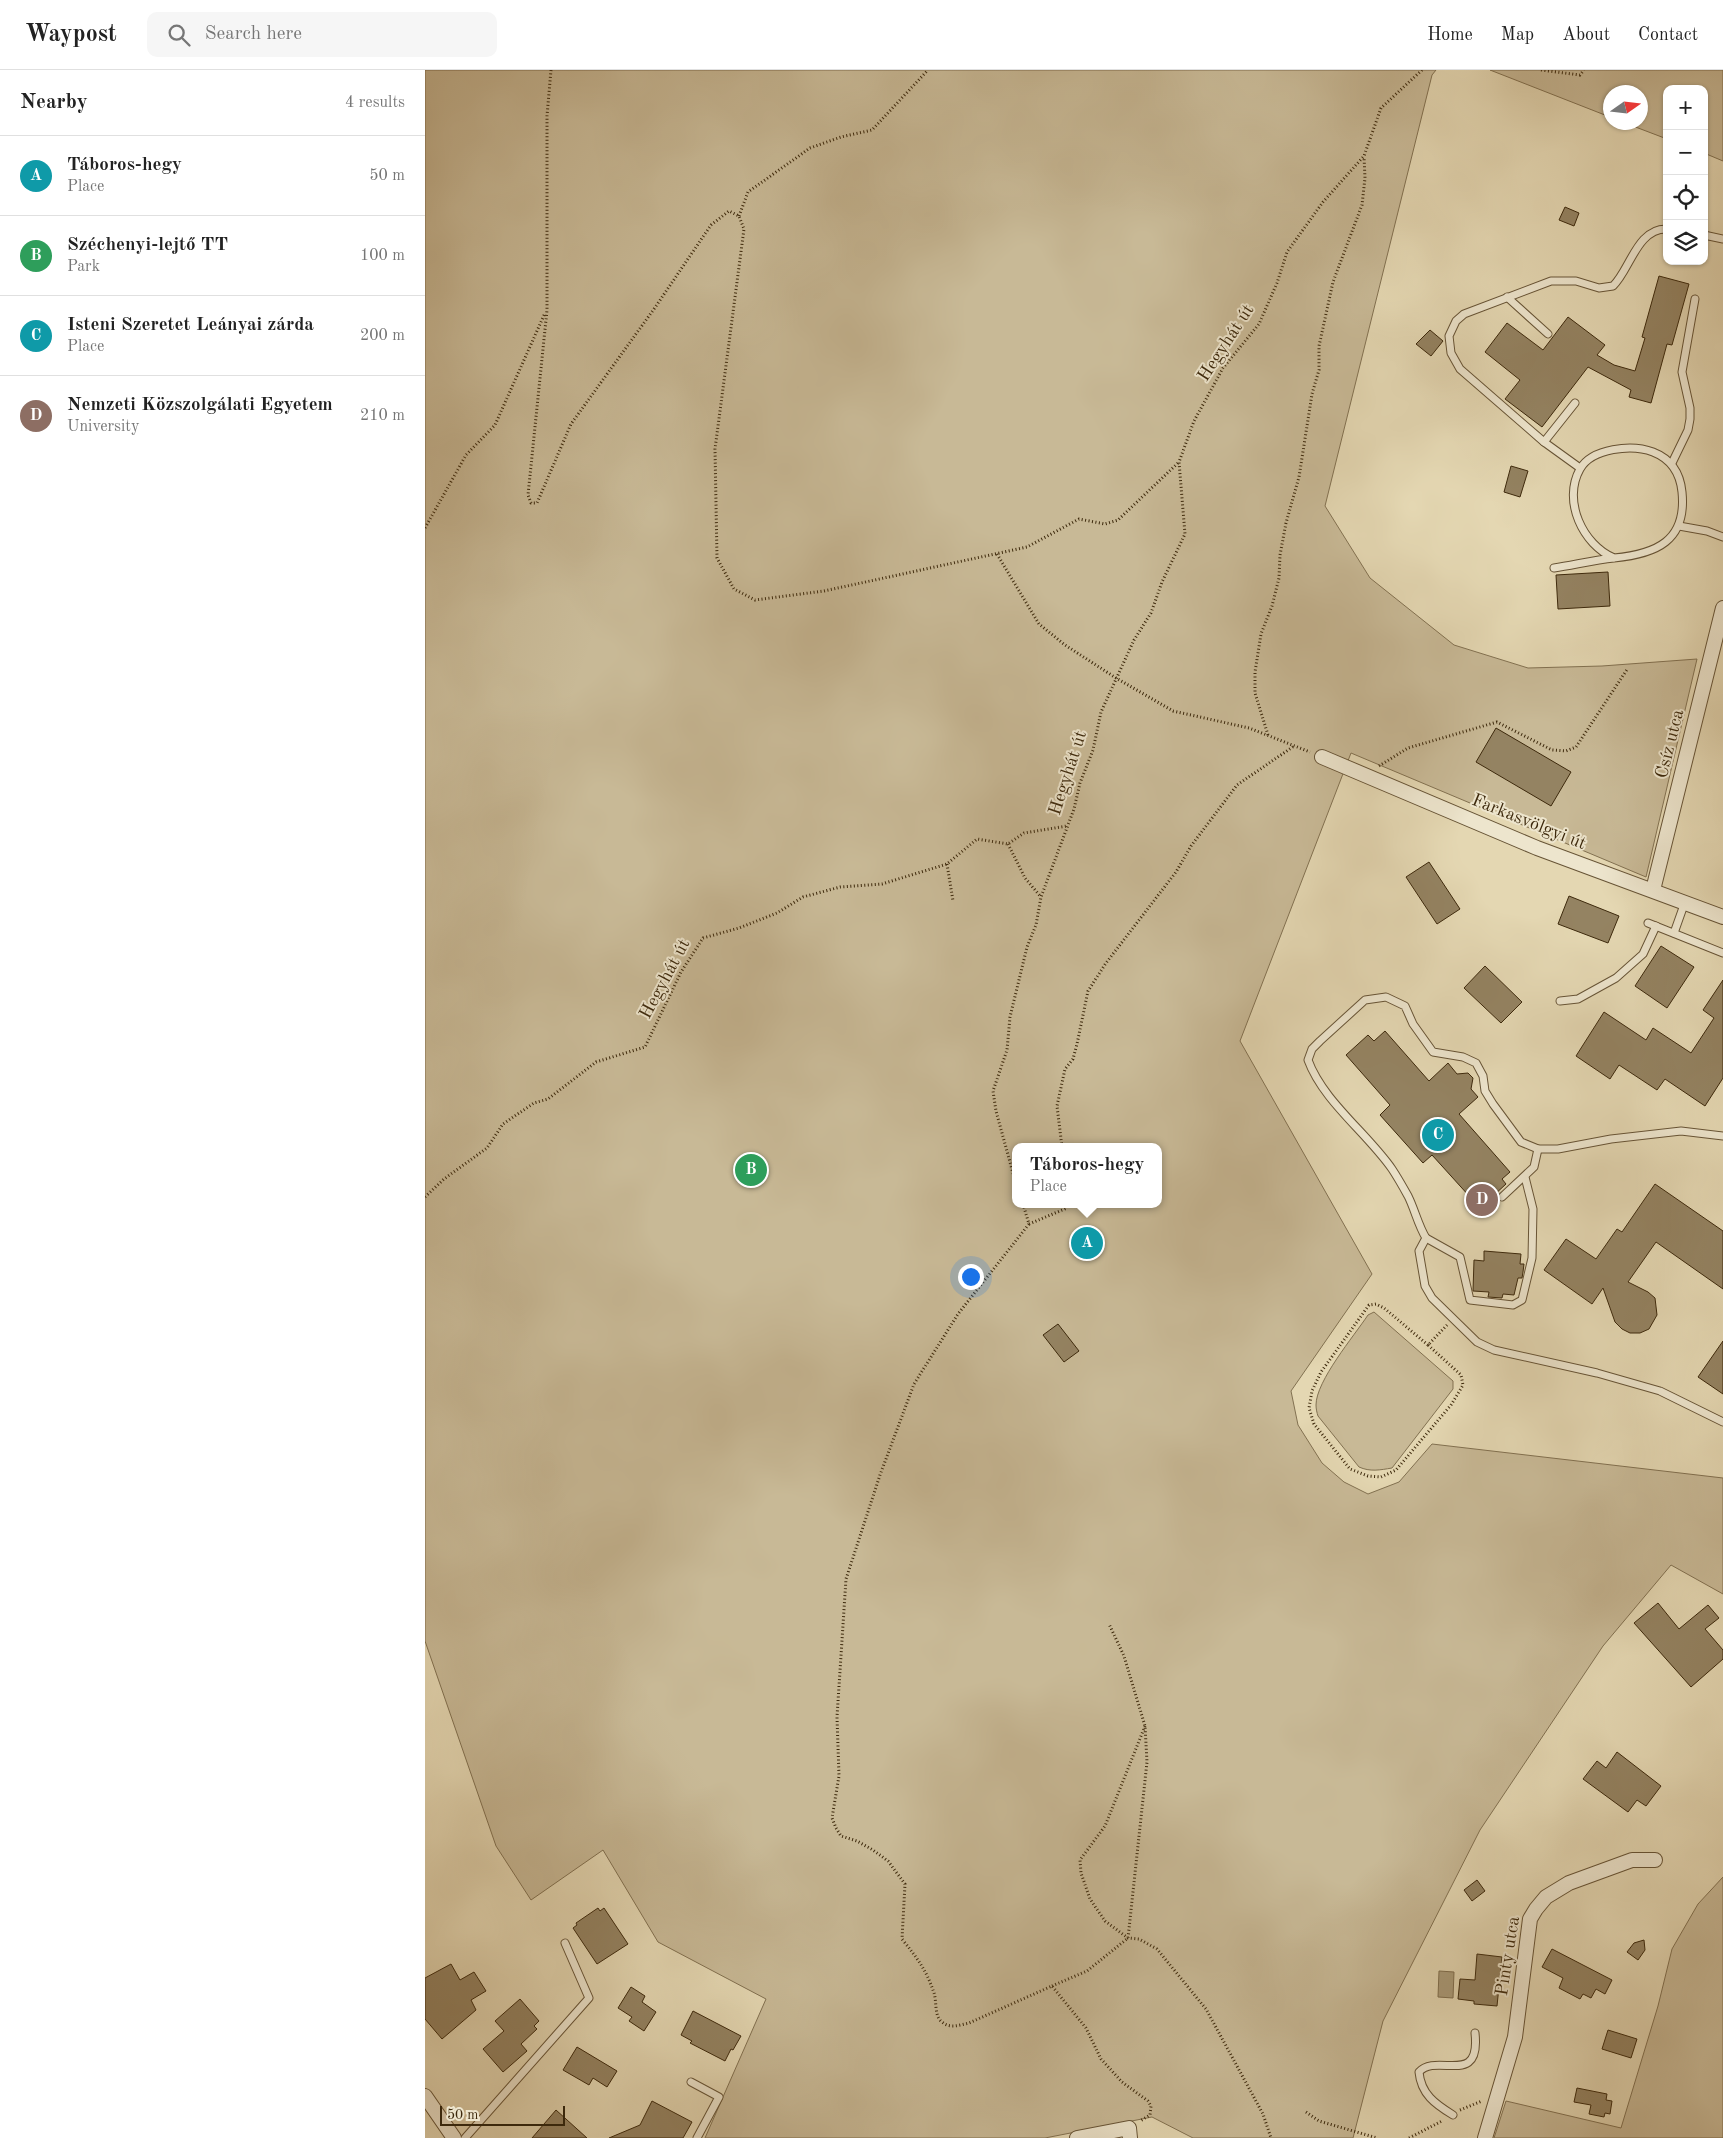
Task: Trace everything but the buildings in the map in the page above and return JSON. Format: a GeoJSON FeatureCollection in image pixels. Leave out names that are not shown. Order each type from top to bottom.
{"type":"FeatureCollection","features":[{"type":"Feature","properties":{"kind":"street","name":"Csíz utca"},"geometry":{"type":"LineString","coordinates":[[1653,890],[1723,608]]}},
{"type":"Feature","properties":{"kind":"street","name":"Farkasvölgyi út"},"geometry":{"type":"LineString","coordinates":[[1323,757],[1537,848],[1723,917]]}},
{"type":"Feature","properties":{"kind":"street","name":"Pinty utca"},"geometry":{"type":"LineString","coordinates":[[1485,2138],[1515,2037],[1530,1919],[1536,1909],[1546,1897],[1569,1883],[1632,1860],[1655,1860]]}},
{"type":"Feature","properties":{"kind":"street"},"geometry":{"type":"LineString","coordinates":[[425,2096],[454,2138]]}},
{"type":"Feature","properties":{"kind":"street"},"geometry":{"type":"LineString","coordinates":[[1077,2138],[1130,2133]]}},
{"type":"Feature","properties":{"kind":"lane"},"geometry":{"type":"LineString","coordinates":[[1581,468],[1544,442],[1460,369],[1451,353],[1449,336],[1456,321],[1464,314],[1556,280],[1576,281],[1599,288],[1613,286],[1621,277],[1642,241],[1654,231],[1663,230]]}},
{"type":"Feature","properties":{"kind":"lane"},"geometry":{"type":"LineString","coordinates":[[1708,237],[1723,239]]}},
{"type":"Feature","properties":{"kind":"lane"},"geometry":{"type":"LineString","coordinates":[[1507,297],[1548,334]]}},
{"type":"Feature","properties":{"kind":"lane"},"geometry":{"type":"LineString","coordinates":[[1672,463],[1690,419],[1690,408],[1682,372],[1695,298]]}},
{"type":"Feature","properties":{"kind":"lane"},"geometry":{"type":"LineString","coordinates":[[1544,442],[1575,402]]}},
{"type":"Feature","properties":{"kind":"lane"},"geometry":{"type":"LineString","coordinates":[[1554,568],[1637,556],[1650,551],[1666,541],[1679,526],[1683,508],[1681,486],[1672,463],[1652,451],[1630,447],[1599,454],[1581,468],[1575,481],[1573,494],[1578,520],[1583,531],[1598,549],[1614,558]]}},
{"type":"Feature","properties":{"kind":"lane"},"geometry":{"type":"LineString","coordinates":[[1679,526],[1723,536]]}},
{"type":"Feature","properties":{"kind":"lane"},"geometry":{"type":"LineString","coordinates":[[1674,933],[1685,902]]}},
{"type":"Feature","properties":{"kind":"lane"},"geometry":{"type":"LineString","coordinates":[[1648,923],[1723,953]]}},
{"type":"Feature","properties":{"kind":"lane"},"geometry":{"type":"LineString","coordinates":[[1560,1001],[1578,999],[1616,978],[1643,954],[1656,926]]}},
{"type":"Feature","properties":{"kind":"lane"},"geometry":{"type":"LineString","coordinates":[[1525,1177],[1533,1209],[1532,1258],[1521,1300],[1513,1305],[1470,1300],[1460,1257],[1426,1238],[1409,1197],[1392,1170],[1319,1083],[1308,1060],[1312,1049],[1365,1000],[1386,997],[1405,1006],[1413,1024],[1433,1052],[1463,1057],[1476,1063],[1483,1076],[1485,1091],[1521,1142],[1538,1149],[1558,1150],[1611,1139],[1681,1131],[1723,1136]]}},
{"type":"Feature","properties":{"kind":"lane"},"geometry":{"type":"LineString","coordinates":[[1502,1197],[1534,1168],[1538,1149]]}},
{"type":"Feature","properties":{"kind":"lane"},"geometry":{"type":"LineString","coordinates":[[1426,1238],[1419,1251],[1425,1286],[1432,1298],[1477,1342],[1494,1350],[1597,1373],[1660,1391],[1723,1422]]}},
{"type":"Feature","properties":{"kind":"lane"},"geometry":{"type":"LineString","coordinates":[[465,2138],[589,1998],[565,1943]]}},
{"type":"Feature","properties":{"kind":"lane"},"geometry":{"type":"LineString","coordinates":[[1453,2115],[1437,2105],[1425,2093],[1419,2072],[1430,2065],[1452,2067],[1472,2059],[1476,2046],[1475,2033]]}},
{"type":"Feature","properties":{"kind":"lane"},"geometry":{"type":"LineString","coordinates":[[691,2082],[719,2097],[697,2138]]}},
{"type":"Feature","properties":{"kind":"path"},"geometry":{"type":"LineString","coordinates":[[551,70],[547,116],[547,310],[528,495],[531,504],[537,503],[571,424],[654,309],[711,225],[729,211],[739,216]]}},
{"type":"Feature","properties":{"kind":"path"},"geometry":{"type":"LineString","coordinates":[[928,70],[872,130],[841,137],[811,148],[748,192],[739,216],[744,230],[715,449],[717,558],[734,589],[755,600],[785,596],[911,573],[1027,547],[1079,520],[1105,524],[1118,520],[1179,462]]}},
{"type":"Feature","properties":{"kind":"path","name":"Hegyhát út"},"geometry":{"type":"LineString","coordinates":[[425,1197],[444,1179],[487,1148],[503,1124],[534,1102],[548,1099],[596,1062],[645,1047],[681,972],[703,938],[739,928],[777,913],[803,897],[841,887],[882,884],[947,864],[977,839],[1008,844],[1024,833],[1068,826],[1080,783],[1093,750],[1101,712],[1134,640],[1151,612],[1162,582],[1185,534],[1179,462],[1195,421],[1223,368],[1259,324],[1277,284],[1287,252],[1323,202],[1364,156],[1381,108],[1422,70]]}},
{"type":"Feature","properties":{"kind":"path"},"geometry":{"type":"LineString","coordinates":[[1541,70],[1580,75],[1584,70]]}},
{"type":"Feature","properties":{"kind":"path"},"geometry":{"type":"LineString","coordinates":[[1268,735],[1255,694],[1255,672],[1261,634],[1272,606],[1279,578],[1280,555],[1286,523],[1299,477],[1311,394],[1319,370],[1319,346],[1333,282],[1362,205],[1365,178],[1364,156]]}},
{"type":"Feature","properties":{"kind":"path"},"geometry":{"type":"LineString","coordinates":[[425,528],[466,456],[495,425],[547,310]]}},
{"type":"Feature","properties":{"kind":"path"},"geometry":{"type":"LineString","coordinates":[[997,554],[1039,624],[1065,645],[1117,678],[1173,711],[1249,728],[1323,757]]}},
{"type":"Feature","properties":{"kind":"path"},"geometry":{"type":"LineString","coordinates":[[1366,775],[1408,748],[1497,722],[1552,750],[1566,750],[1576,747],[1628,668]]}},
{"type":"Feature","properties":{"kind":"path"},"geometry":{"type":"LineString","coordinates":[[1062,1143],[1057,1106],[1065,1069],[1073,1058],[1077,1044],[1088,991],[1106,963],[1176,872],[1191,846],[1237,785],[1294,746]]}},
{"type":"Feature","properties":{"kind":"path"},"geometry":{"type":"LineString","coordinates":[[1012,1169],[996,1111],[993,1091],[1007,1050],[1010,1017],[1027,947],[1037,925],[1041,897],[1068,826]]}},
{"type":"Feature","properties":{"kind":"path"},"geometry":{"type":"LineString","coordinates":[[1008,844],[1025,878],[1041,897]]}},
{"type":"Feature","properties":{"kind":"path"},"geometry":{"type":"LineString","coordinates":[[947,864],[953,901]]}},
{"type":"Feature","properties":{"kind":"path"},"geometry":{"type":"LineString","coordinates":[[1024,1208],[1029,1224]]}},
{"type":"Feature","properties":{"kind":"path"},"geometry":{"type":"LineString","coordinates":[[1067,1208],[1029,1224],[958,1314],[914,1384],[879,1475],[846,1579],[837,1717],[839,1776],[832,1818],[841,1836],[857,1841],[888,1861],[905,1884],[902,1938],[926,1970],[935,1995],[938,2018],[944,2024],[955,2026],[969,2023],[1087,1971],[1128,1938],[1147,1762],[1145,1726],[1124,1656],[1109,1624]]}},
{"type":"Feature","properties":{"kind":"path"},"geometry":{"type":"LineString","coordinates":[[1376,1304],[1384,1308],[1428,1345],[1461,1375],[1463,1385],[1451,1405],[1396,1470],[1381,1477],[1368,1476],[1350,1469],[1314,1424],[1309,1408],[1312,1392],[1321,1372],[1369,1305],[1376,1304]]}},
{"type":"Feature","properties":{"kind":"path"},"geometry":{"type":"LineString","coordinates":[[1428,1345],[1452,1319]]}},
{"type":"Feature","properties":{"kind":"path"},"geometry":{"type":"LineString","coordinates":[[1145,1726],[1105,1826],[1080,1860],[1081,1873],[1089,1899],[1105,1921],[1128,1938],[1139,1939],[1157,1949],[1206,2009],[1263,2114],[1271,2138]]}},
{"type":"Feature","properties":{"kind":"path"},"geometry":{"type":"LineString","coordinates":[[1052,1986],[1086,2028],[1101,2059],[1122,2082],[1148,2101],[1151,2106],[1150,2115],[1130,2133]]}},
{"type":"Feature","properties":{"kind":"path"},"geometry":{"type":"LineString","coordinates":[[1305,2112],[1319,2121],[1377,2138]]}},
{"type":"Feature","properties":{"kind":"shaded area"},"geometry":{"type":"Polygon","coordinates":[[[425,70],[1436,70],[1432,75],[1325,506],[1370,578],[1454,645],[1528,668],[1602,666],[1697,659],[1646,877],[1351,753],[1240,1041],[1372,1274],[1291,1391],[1298,1425],[1322,1463],[1344,1482],[1368,1494],[1399,1482],[1432,1444],[1723,1478],[1723,1594],[1671,1565],[1603,1646],[1480,1830],[1383,2021],[1353,2138],[1193,2138],[1152,2117],[1045,2138],[705,2138],[766,1999],[658,1942],[603,1850],[531,1900],[496,1846],[425,1641],[425,70]]]}},
{"type":"Feature","properties":{"kind":"shaded area"},"geometry":{"type":"Polygon","coordinates":[[[1490,70],[1723,70],[1723,161],[1708,155],[1708,85],[1663,85],[1663,137],[1643,130],[1648,130],[1648,85],[1603,85],[1603,114],[1490,70]]]}},
{"type":"Feature","properties":{"kind":"shaded area"},"geometry":{"type":"Polygon","coordinates":[[[1374,1312],[1453,1381],[1453,1389],[1392,1468],[1367,1470],[1359,1467],[1318,1416],[1316,1405],[1322,1384],[1345,1346],[1368,1315],[1374,1312]]]}},
{"type":"Feature","properties":{"kind":"shaded area"},"geometry":{"type":"Polygon","coordinates":[[[1723,1877],[1723,2138],[1494,2138],[1506,2101],[1621,2128],[1658,2006],[1672,1949],[1698,1904],[1723,1877]]]}},
{"type":"Feature","properties":{"kind":"shaded area"},"geometry":{"type":"Polygon","coordinates":[[[1439,1971],[1454,1972],[1453,1998],[1438,1997],[1439,1971]]]}},
{"type":"Feature","properties":{"kind":"place","name":"Isteni Szeretet Leányai zárda"},"geometry":{"type":"Point","coordinates":[1438,1135]}},
{"type":"Feature","properties":{"kind":"place","name":"Széchenyi-lejtő TT"},"geometry":{"type":"Point","coordinates":[751,1170]}},
{"type":"Feature","properties":{"kind":"place","name":"Nemzeti Közszolgálati Egyetem"},"geometry":{"type":"Point","coordinates":[1482,1200]}},
{"type":"Feature","properties":{"kind":"place","name":"Táboros-hegy"},"geometry":{"type":"Point","coordinates":[1087,1243]}}]}
